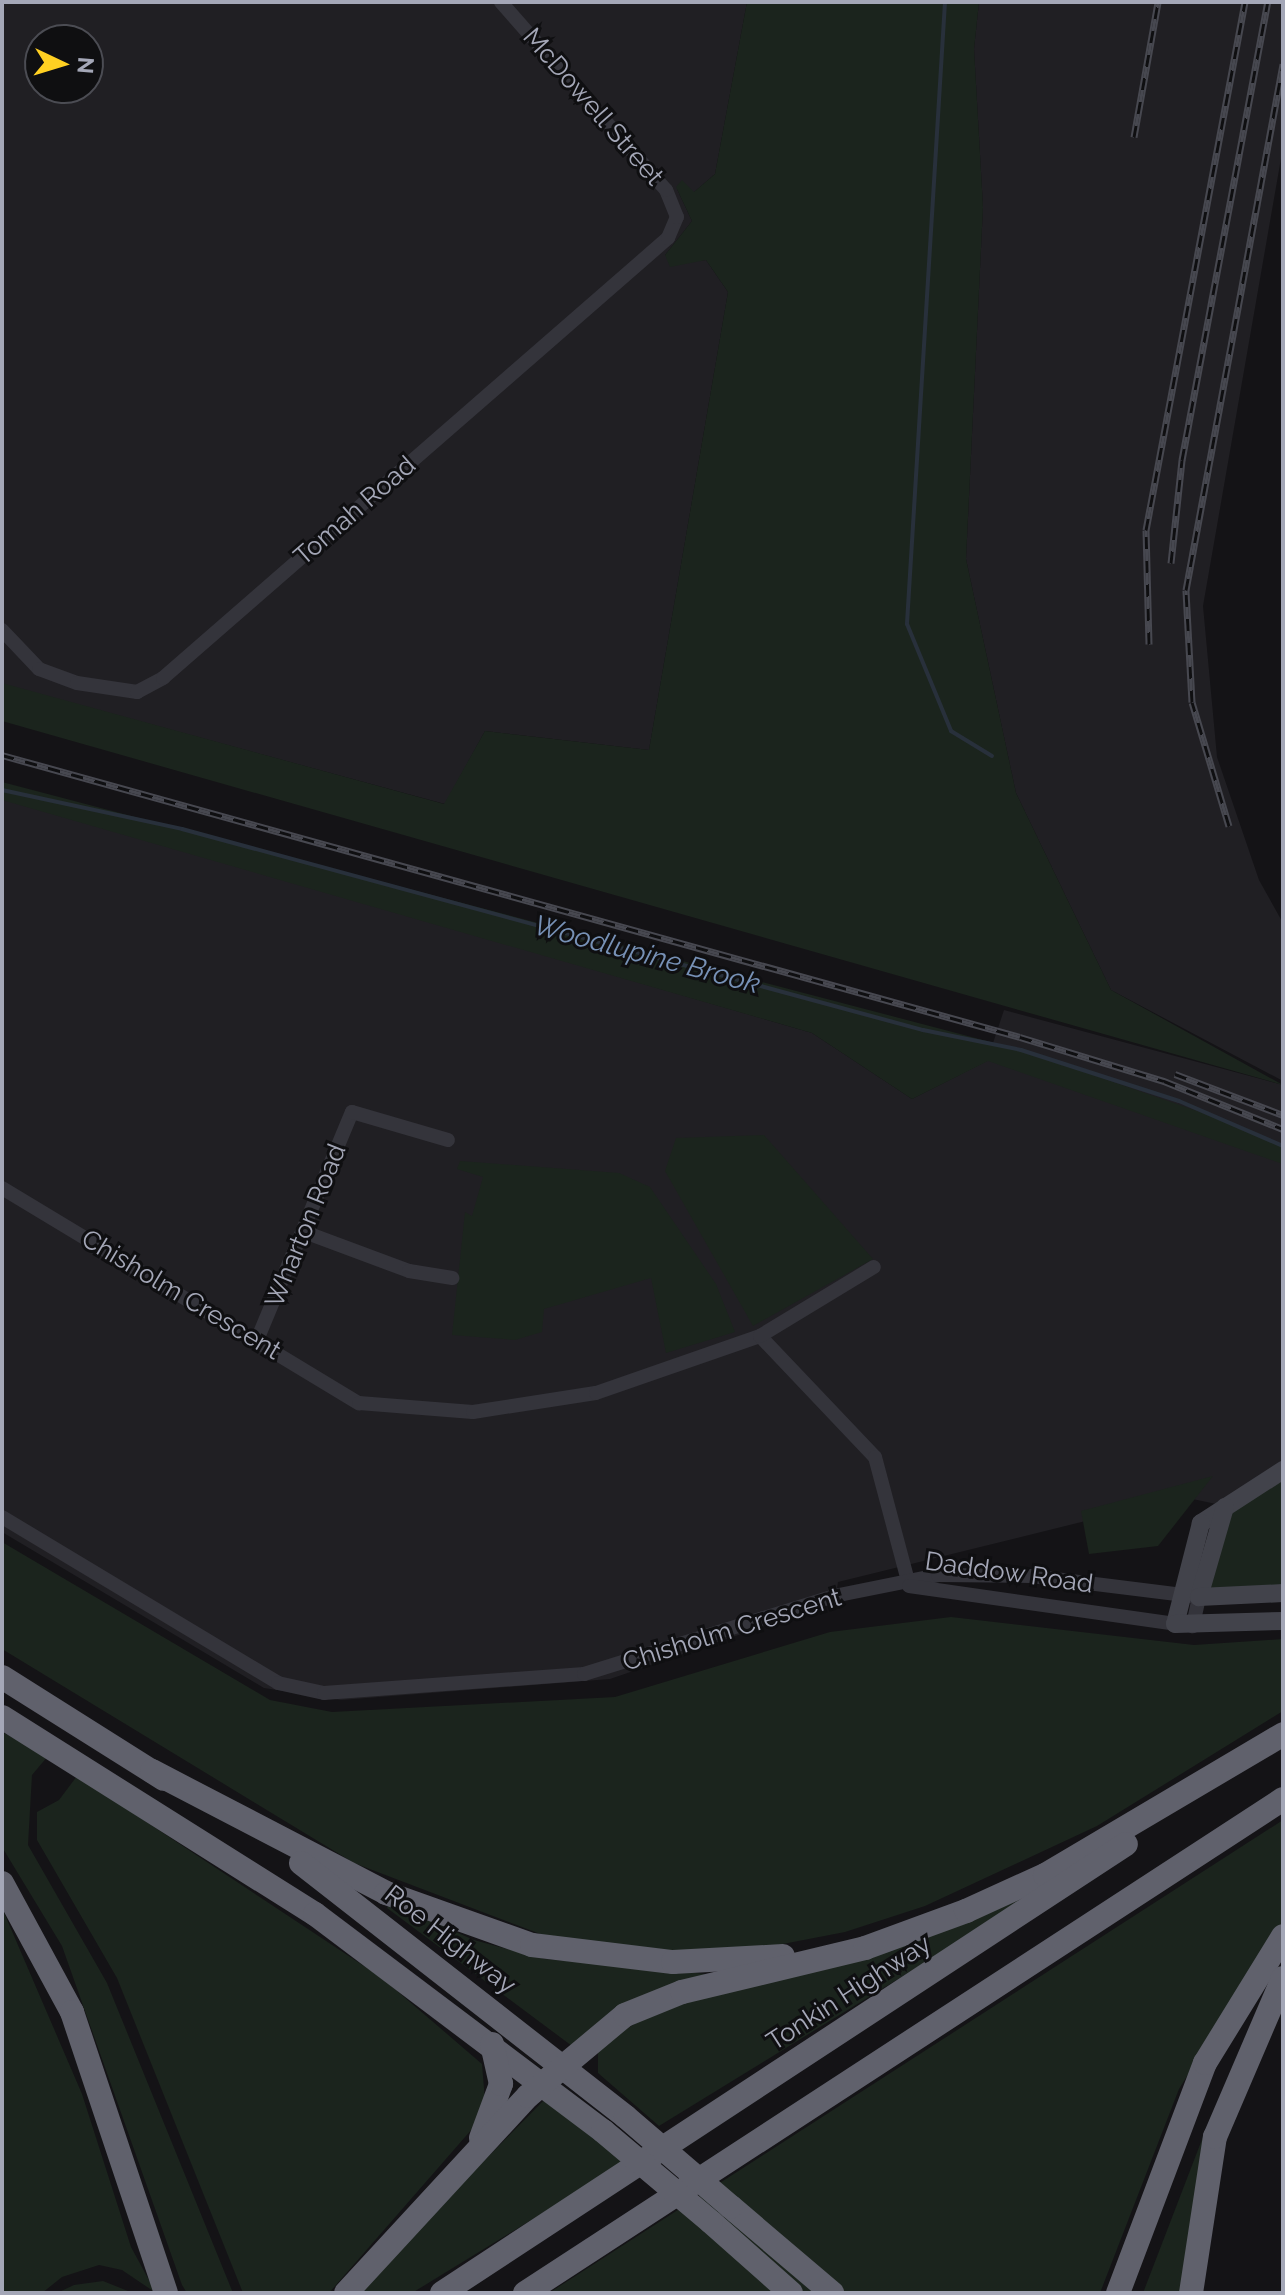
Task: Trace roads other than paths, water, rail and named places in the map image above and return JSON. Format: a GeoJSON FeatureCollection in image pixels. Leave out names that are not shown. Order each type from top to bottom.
{"type":"FeatureCollection","features":[{"type":"Feature","properties":{"kind":"highway","name":"Roe Highway"},"geometry":{"type":"LineString","coordinates":[[2,1677],[305,1865],[564,2066],[832,2293]]}},
{"type":"Feature","properties":{"kind":"highway"},"geometry":{"type":"LineString","coordinates":[[2,1717],[315,1914],[544,2084],[711,2222],[791,2293]]}},
{"type":"Feature","properties":{"kind":"highway"},"geometry":{"type":"LineString","coordinates":[[346,2293],[476,2151],[609,2025],[661,1999],[934,1923],[1045,1875],[1283,1735]]}},
{"type":"Feature","properties":{"kind":"highway","name":"Tonkin Highway"},"geometry":{"type":"LineString","coordinates":[[442,2293],[1283,1735]]}},
{"type":"Feature","properties":{"kind":"highway"},"geometry":{"type":"LineString","coordinates":[[152,1771],[386,1893],[532,1945],[615,1958],[729,1961],[934,1923]]}},
{"type":"Feature","properties":{"kind":"highway"},"geometry":{"type":"LineString","coordinates":[[525,2293],[1283,1799]]}},
{"type":"Feature","properties":{"kind":"highway"},"geometry":{"type":"LineString","coordinates":[[2,1883],[72,2012],[166,2293]]}},
{"type":"Feature","properties":{"kind":"highway"},"geometry":{"type":"LineString","coordinates":[[1118,2293],[1205,2063],[1283,1936]]}},
{"type":"Feature","properties":{"kind":"highway"},"geometry":{"type":"LineString","coordinates":[[1191,2293],[1215,2137],[1283,1978]]}},
{"type":"Feature","properties":{"kind":"highway"},"geometry":{"type":"LineString","coordinates":[[476,2151],[501,2084],[491,2043]]}},
{"type":"Feature","properties":{"kind":"main road"},"geometry":{"type":"LineString","coordinates":[[1184,1625],[1180,1594],[1201,1523],[1283,1470]]}},
{"type":"Feature","properties":{"kind":"main road"},"geometry":{"type":"LineString","coordinates":[[1199,1597],[1225,1507]]}},
{"type":"Feature","properties":{"kind":"main road","name":"Daddow Road"},"geometry":{"type":"LineString","coordinates":[[1199,1597],[1283,1593]]}},
{"type":"Feature","properties":{"kind":"main road","name":"Daddow Road"},"geometry":{"type":"LineString","coordinates":[[1184,1625],[1283,1621]]}},
{"type":"Feature","properties":{"kind":"street","name":"McDowell Street"},"geometry":{"type":"LineString","coordinates":[[501,2],[666,190],[677,217]]}},
{"type":"Feature","properties":{"kind":"street","name":"Tomah Road"},"geometry":{"type":"LineString","coordinates":[[2,630],[39,669],[77,683],[137,692],[163,678],[668,238],[677,217]]}},
{"type":"Feature","properties":{"kind":"street","name":"Wharton Road"},"geometry":{"type":"LineString","coordinates":[[257,1340],[307,1233],[352,1112],[448,1140]]}},
{"type":"Feature","properties":{"kind":"street","name":"Chisholm Crescent"},"geometry":{"type":"LineString","coordinates":[[2,1188],[359,1403],[473,1412],[596,1393],[760,1336],[874,1267]]}},
{"type":"Feature","properties":{"kind":"street"},"geometry":{"type":"LineString","coordinates":[[307,1233],[409,1271],[452,1278]]}},
{"type":"Feature","properties":{"kind":"street"},"geometry":{"type":"LineString","coordinates":[[760,1336],[875,1457],[909,1585]]}},
{"type":"Feature","properties":{"kind":"street","name":"Chisholm Crescent"},"geometry":{"type":"LineString","coordinates":[[2,1517],[278,1683],[324,1693],[584,1674],[834,1596],[909,1585]]}},
{"type":"Feature","properties":{"kind":"street","name":"Daddow Road"},"geometry":{"type":"LineString","coordinates":[[909,1585],[938,1575],[1031,1576],[1199,1597]]}},
{"type":"Feature","properties":{"kind":"street","name":"Daddow Road"},"geometry":{"type":"LineString","coordinates":[[909,1585],[1184,1625]]}},
{"type":"Feature","properties":{"kind":"street"},"geometry":{"type":"LineString","coordinates":[[1184,1625],[1199,1597]]}},
{"type":"Feature","properties":{"kind":"waterway"},"geometry":{"type":"LineString","coordinates":[[945,2],[907,624],[951,731],[992,756]]}},
{"type":"Feature","properties":{"kind":"waterway","name":"Woodlupine Brook"},"geometry":{"type":"LineString","coordinates":[[2,790],[182,829],[923,1030],[1021,1050],[1179,1101],[1283,1146]]}},
{"type":"Feature","properties":{"kind":"railway"},"geometry":{"type":"LineString","coordinates":[[1134,137],[1158,2]]}},
{"type":"Feature","properties":{"kind":"railway"},"geometry":{"type":"LineString","coordinates":[[1149,644],[1146,530],[1245,2]]}},
{"type":"Feature","properties":{"kind":"railway"},"geometry":{"type":"LineString","coordinates":[[1171,563],[1182,460],[1268,2]]}},
{"type":"Feature","properties":{"kind":"railway"},"geometry":{"type":"LineString","coordinates":[[1229,826],[1192,702],[1186,590],[1283,64]]}},
{"type":"Feature","properties":{"kind":"railway"},"geometry":{"type":"LineString","coordinates":[[2,755],[1020,1037],[1164,1081],[1283,1129]]}},
{"type":"Feature","properties":{"kind":"railway"},"geometry":{"type":"LineString","coordinates":[[1175,1074],[1283,1115]]}}]}
